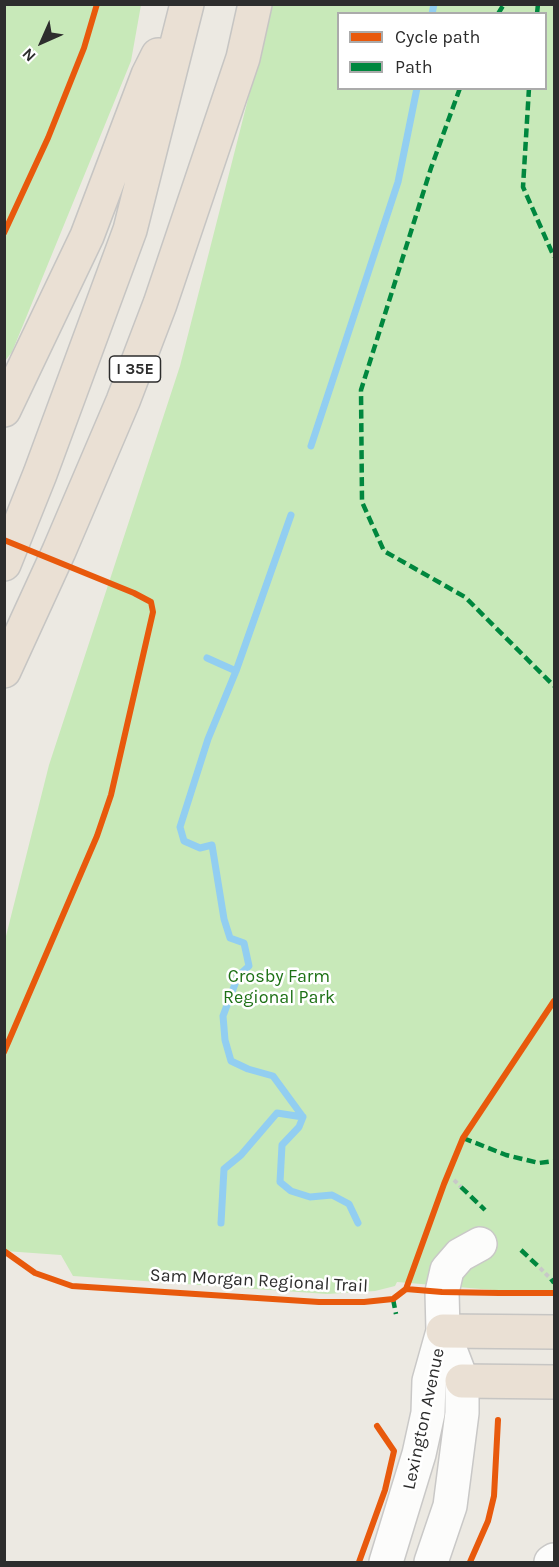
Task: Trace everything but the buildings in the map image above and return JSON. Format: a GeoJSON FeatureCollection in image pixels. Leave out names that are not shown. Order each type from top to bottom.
{"type":"FeatureCollection","features":[{"type":"Feature","properties":{"kind":"highway"},"geometry":{"type":"LineString","coordinates":[[4,411],[87,236],[148,75],[182,4]]}},
{"type":"Feature","properties":{"kind":"highway","name":"I 35E"},"geometry":{"type":"LineString","coordinates":[[4,564],[40,474],[130,230],[186,4]]}},
{"type":"Feature","properties":{"kind":"highway","name":"I 35E"},"geometry":{"type":"LineString","coordinates":[[4,671],[59,551],[123,401],[160,304],[243,58],[255,4]]}},
{"type":"Feature","properties":{"kind":"highway"},"geometry":{"type":"LineString","coordinates":[[443,1331],[555,1332]]}},
{"type":"Feature","properties":{"kind":"highway"},"geometry":{"type":"LineString","coordinates":[[462,1381],[555,1382]]}},
{"type":"Feature","properties":{"kind":"street"},"geometry":{"type":"LineString","coordinates":[[443,1331],[442,1292],[447,1270],[460,1255],[480,1244]]}},
{"type":"Feature","properties":{"kind":"street","name":"Lexington Avenue"},"geometry":{"type":"LineString","coordinates":[[431,1563],[450,1506],[462,1413],[462,1381],[443,1331]]}},
{"type":"Feature","properties":{"kind":"street","name":"Lexington Avenue"},"geometry":{"type":"LineString","coordinates":[[386,1563],[419,1454],[428,1413],[429,1382],[443,1331]]}},
{"type":"Feature","properties":{"kind":"path"},"geometry":{"type":"LineString","coordinates":[[454,1180],[461,1187]]}},
{"type":"Feature","properties":{"kind":"path"},"geometry":{"type":"LineString","coordinates":[[540,1268],[551,1279]]}},
{"type":"Feature","properties":{"kind":"green space"},"geometry":{"type":"Polygon","coordinates":[[[5,4],[141,5],[131,61],[12,352],[5,361],[5,4]]]}},
{"type":"Feature","properties":{"kind":"green space","name":"Crosby Farm Regional Park"},"geometry":{"type":"Polygon","coordinates":[[[272,5],[554,5],[554,1295],[397,1282],[395,1286],[375,1291],[327,1294],[73,1276],[61,1255],[5,1251],[5,940],[49,765],[180,366],[272,5]]]}},
{"type":"Feature","properties":{"kind":"waterway"},"geometry":{"type":"LineString","coordinates":[[432,12],[434,4]]}},
{"type":"Feature","properties":{"kind":"waterway"},"geometry":{"type":"LineString","coordinates":[[311,446],[398,182],[417,90]]}},
{"type":"Feature","properties":{"kind":"waterway"},"geometry":{"type":"LineString","coordinates":[[291,515],[236,671],[208,739],[180,827],[184,841],[200,848],[212,845],[224,919],[230,938],[244,943],[249,966],[238,976],[223,1016],[225,1040],[231,1061],[248,1069],[273,1076],[303,1117],[299,1127],[282,1145],[280,1182],[291,1191],[310,1197],[332,1195],[349,1204],[358,1223]]}},
{"type":"Feature","properties":{"kind":"waterway"},"geometry":{"type":"LineString","coordinates":[[207,658],[236,671]]}},
{"type":"Feature","properties":{"kind":"waterway"},"geometry":{"type":"LineString","coordinates":[[221,1223],[224,1169],[241,1155],[277,1113],[303,1117]]}},
{"type":"Feature","properties":{"kind":"marked path"},"geometry":{"type":"LineString","coordinates":[[499,12],[504,4]]}},
{"type":"Feature","properties":{"kind":"marked path"},"geometry":{"type":"LineString","coordinates":[[537,12],[538,4]]}},
{"type":"Feature","properties":{"kind":"marked path"},"geometry":{"type":"LineString","coordinates":[[459,90],[431,168],[361,390],[362,502],[384,551],[465,597],[554,686]]}},
{"type":"Feature","properties":{"kind":"marked path"},"geometry":{"type":"LineString","coordinates":[[529,90],[523,187],[554,257]]}},
{"type":"Feature","properties":{"kind":"marked path"},"geometry":{"type":"LineString","coordinates":[[463,1138],[506,1155],[539,1163],[554,1161]]}},
{"type":"Feature","properties":{"kind":"marked path"},"geometry":{"type":"LineString","coordinates":[[461,1187],[485,1210]]}},
{"type":"Feature","properties":{"kind":"marked path"},"geometry":{"type":"LineString","coordinates":[[521,1250],[540,1268]]}},
{"type":"Feature","properties":{"kind":"marked path"},"geometry":{"type":"LineString","coordinates":[[551,1279],[554,1283]]}},
{"type":"Feature","properties":{"kind":"marked path"},"geometry":{"type":"LineString","coordinates":[[393,1299],[396,1314]]}},
{"type":"Feature","properties":{"kind":"cycle path"},"geometry":{"type":"LineString","coordinates":[[4,233],[48,138],[84,48],[97,4]]}},
{"type":"Feature","properties":{"kind":"cycle path"},"geometry":{"type":"LineString","coordinates":[[4,540],[134,593],[151,602],[153,612],[111,795],[97,836],[4,1052]]}},
{"type":"Feature","properties":{"kind":"cycle path"},"geometry":{"type":"LineString","coordinates":[[406,1289],[463,1138],[554,1001]]}},
{"type":"Feature","properties":{"kind":"cycle path","name":"Sam Morgan Regional Trail"},"geometry":{"type":"LineString","coordinates":[[4,1251],[35,1273],[72,1286],[319,1302],[364,1302],[393,1299],[406,1289],[442,1292],[554,1293]]}},
{"type":"Feature","properties":{"kind":"cycle path"},"geometry":{"type":"LineString","coordinates":[[470,1562],[488,1521],[494,1496],[498,1420]]}},
{"type":"Feature","properties":{"kind":"cycle path"},"geometry":{"type":"LineString","coordinates":[[359,1562],[385,1490],[394,1451],[377,1426]]}}]}
